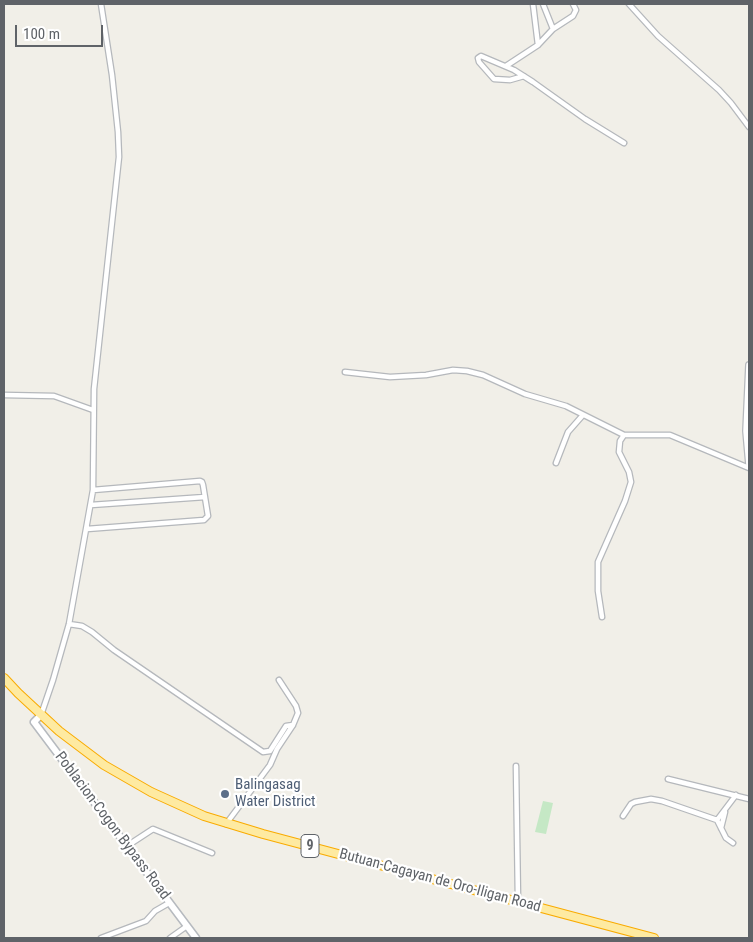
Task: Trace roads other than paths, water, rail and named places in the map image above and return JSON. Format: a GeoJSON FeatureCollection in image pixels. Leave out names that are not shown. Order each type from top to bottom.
{"type":"FeatureCollection","features":[{"type":"Feature","properties":{"kind":"highway","name":"Butuan-Cagayan de Oro-Iligan Road"},"geometry":{"type":"LineString","coordinates":[[4,678],[41,715],[83,750],[129,780],[177,804],[226,824],[654,938]]}},
{"type":"Feature","properties":{"kind":"main road","name":"Poblacion-Cogon Bypass Road"},"geometry":{"type":"LineString","coordinates":[[41,715],[34,722],[196,938]]}},
{"type":"Feature","properties":{"kind":"street"},"geometry":{"type":"LineString","coordinates":[[41,715],[53,680],[68,624],[93,490],[95,377],[119,151],[112,75],[101,4]]}},
{"type":"Feature","properties":{"kind":"street"},"geometry":{"type":"LineString","coordinates":[[533,4],[538,45]]}},
{"type":"Feature","properties":{"kind":"street"},"geometry":{"type":"LineString","coordinates":[[543,4],[553,29]]}},
{"type":"Feature","properties":{"kind":"street"},"geometry":{"type":"LineString","coordinates":[[506,66],[538,45],[553,29],[573,16],[576,10],[573,4]]}},
{"type":"Feature","properties":{"kind":"street"},"geometry":{"type":"LineString","coordinates":[[629,4],[658,36],[719,90],[749,127]]}},
{"type":"Feature","properties":{"kind":"street"},"geometry":{"type":"LineString","coordinates":[[524,76],[510,80],[497,80],[490,76],[478,59],[482,56],[524,76],[624,143]]}},
{"type":"Feature","properties":{"kind":"street"},"geometry":{"type":"LineString","coordinates":[[345,372],[390,377],[426,375],[460,369],[483,375],[525,394],[566,406],[624,435],[670,435],[749,466],[746,431],[749,366]]}},
{"type":"Feature","properties":{"kind":"street"},"geometry":{"type":"LineString","coordinates":[[4,395],[54,396],[93,410]]}},
{"type":"Feature","properties":{"kind":"street"},"geometry":{"type":"LineString","coordinates":[[556,463],[568,432],[582,415]]}},
{"type":"Feature","properties":{"kind":"street"},"geometry":{"type":"LineString","coordinates":[[602,617],[598,591],[598,562],[622,508],[631,482],[630,475],[619,452],[619,444],[624,435]]}},
{"type":"Feature","properties":{"kind":"street"},"geometry":{"type":"LineString","coordinates":[[87,529],[204,520],[208,516],[202,482],[93,490]]}},
{"type":"Feature","properties":{"kind":"street"},"geometry":{"type":"LineString","coordinates":[[91,505],[205,497]]}},
{"type":"Feature","properties":{"kind":"street"},"geometry":{"type":"LineString","coordinates":[[68,624],[82,626],[92,632],[114,650],[264,752],[270,751],[286,726],[293,725]]}},
{"type":"Feature","properties":{"kind":"street"},"geometry":{"type":"LineString","coordinates":[[226,824],[270,766],[277,749],[293,725],[298,713],[296,706],[278,680]]}},
{"type":"Feature","properties":{"kind":"street"},"geometry":{"type":"LineString","coordinates":[[516,766],[518,901]]}},
{"type":"Feature","properties":{"kind":"street"},"geometry":{"type":"LineString","coordinates":[[668,779],[749,799]]}},
{"type":"Feature","properties":{"kind":"street"},"geometry":{"type":"LineString","coordinates":[[717,820],[736,796]]}},
{"type":"Feature","properties":{"kind":"street"},"geometry":{"type":"LineString","coordinates":[[623,816],[635,802],[662,801],[717,820],[726,838],[733,843]]}},
{"type":"Feature","properties":{"kind":"street"},"geometry":{"type":"LineString","coordinates":[[721,828],[726,809]]}},
{"type":"Feature","properties":{"kind":"street"},"geometry":{"type":"LineString","coordinates":[[127,846],[154,829],[212,853]]}},
{"type":"Feature","properties":{"kind":"street"},"geometry":{"type":"LineString","coordinates":[[101,938],[146,921],[155,911],[169,903]]}},
{"type":"Feature","properties":{"kind":"street"},"geometry":{"type":"LineString","coordinates":[[170,938],[186,926]]}},
{"type":"Feature","properties":{"kind":"place","name":"Balingasag Water District"},"geometry":{"type":"Point","coordinates":[225,794]}}]}
